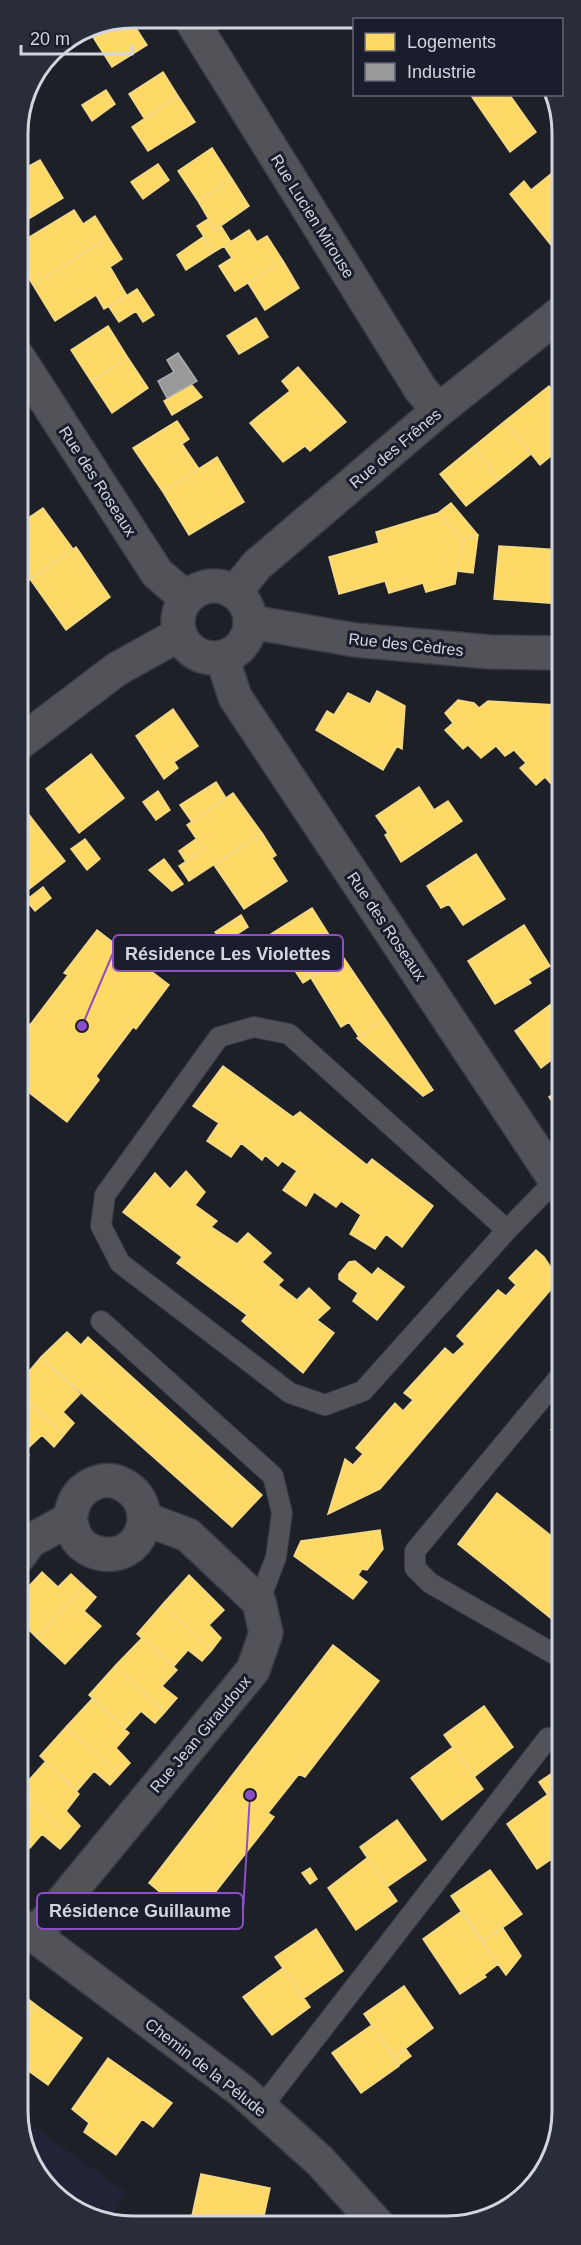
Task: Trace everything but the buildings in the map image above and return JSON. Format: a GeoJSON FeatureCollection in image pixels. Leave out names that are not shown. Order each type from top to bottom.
{"type":"FeatureCollection","features":[{"type":"Feature","properties":{"kind":"street","name":"Rue Lucien Mirouse"},"geometry":{"type":"LineString","coordinates":[[196,28],[420,390],[439,410]]}},
{"type":"Feature","properties":{"kind":"street","name":"Rue des Frênes"},"geometry":{"type":"LineString","coordinates":[[235,592],[257,565],[439,410],[552,320]]}},
{"type":"Feature","properties":{"kind":"street","name":"Rue des Roseaux"},"geometry":{"type":"LineString","coordinates":[[29,374],[157,573],[186,598]]}},
{"type":"Feature","properties":{"kind":"street"},"geometry":{"type":"LineString","coordinates":[[205,586],[226,587],[235,592],[244,600],[251,622],[246,641],[232,654],[222,657],[209,658],[197,654],[187,646],[180,634],[178,622],[180,609],[186,598],[205,586]]}},
{"type":"Feature","properties":{"kind":"street","name":"Rue des Cèdres"},"geometry":{"type":"LineString","coordinates":[[251,622],[355,640],[490,652],[552,653]]}},
{"type":"Feature","properties":{"kind":"street"},"geometry":{"type":"LineString","coordinates":[[29,736],[117,669],[180,634]]}},
{"type":"Feature","properties":{"kind":"street","name":"Rue des Roseaux"},"geometry":{"type":"LineString","coordinates":[[222,657],[234,697],[552,1174]]}},
{"type":"Feature","properties":{"kind":"street"},"geometry":{"type":"LineString","coordinates":[[116,1481],[131,1489],[141,1502],[145,1519],[140,1537],[126,1550],[108,1555],[90,1551],[76,1538],[70,1519],[74,1503],[84,1489],[99,1482],[116,1481]]}},
{"type":"Feature","properties":{"kind":"street"},"geometry":{"type":"LineString","coordinates":[[28,1543],[70,1519]]}},
{"type":"Feature","properties":{"kind":"street"},"geometry":{"type":"LineString","coordinates":[[145,1519],[188,1535],[259,1602]]}},
{"type":"Feature","properties":{"kind":"street","name":"Rue Jean Giraudoux"},"geometry":{"type":"LineString","coordinates":[[28,1928],[253,1670],[266,1633],[259,1602]]}},
{"type":"Feature","properties":{"kind":"street","name":"Chemin de la Pélude"},"geometry":{"type":"LineString","coordinates":[[28,1932],[242,2091],[320,2161],[370,2216]]}},
{"type":"Feature","properties":{"kind":"lane"},"geometry":{"type":"LineString","coordinates":[[507,1230],[289,1034],[254,1027],[219,1037],[105,1195],[100,1226],[120,1263],[290,1393],[325,1405],[363,1391],[507,1230],[552,1191]]}},
{"type":"Feature","properties":{"kind":"lane"},"geometry":{"type":"LineString","coordinates":[[101,1322],[273,1476],[282,1514],[276,1557],[259,1602]]}},
{"type":"Feature","properties":{"kind":"lane"},"geometry":{"type":"LineString","coordinates":[[552,1386],[414,1551],[415,1568],[430,1583],[552,1653]]}},
{"type":"Feature","properties":{"kind":"lane"},"geometry":{"type":"LineString","coordinates":[[261,2108],[548,1738]]}},
{"type":"Feature","properties":{"kind":"shaded area"},"geometry":{"type":"Polygon","coordinates":[[[29,2123],[127,2193],[113,2214],[93,2209],[64,2190],[55,2181],[36,2152],[29,2123]]]}},
{"type":"Feature","properties":{"kind":"place","name":"Résidence Les Violettes"},"geometry":{"type":"Point","coordinates":[82,1026]}},
{"type":"Feature","properties":{"kind":"place","name":"Résidence Guillaume"},"geometry":{"type":"Point","coordinates":[250,1795]}}]}
